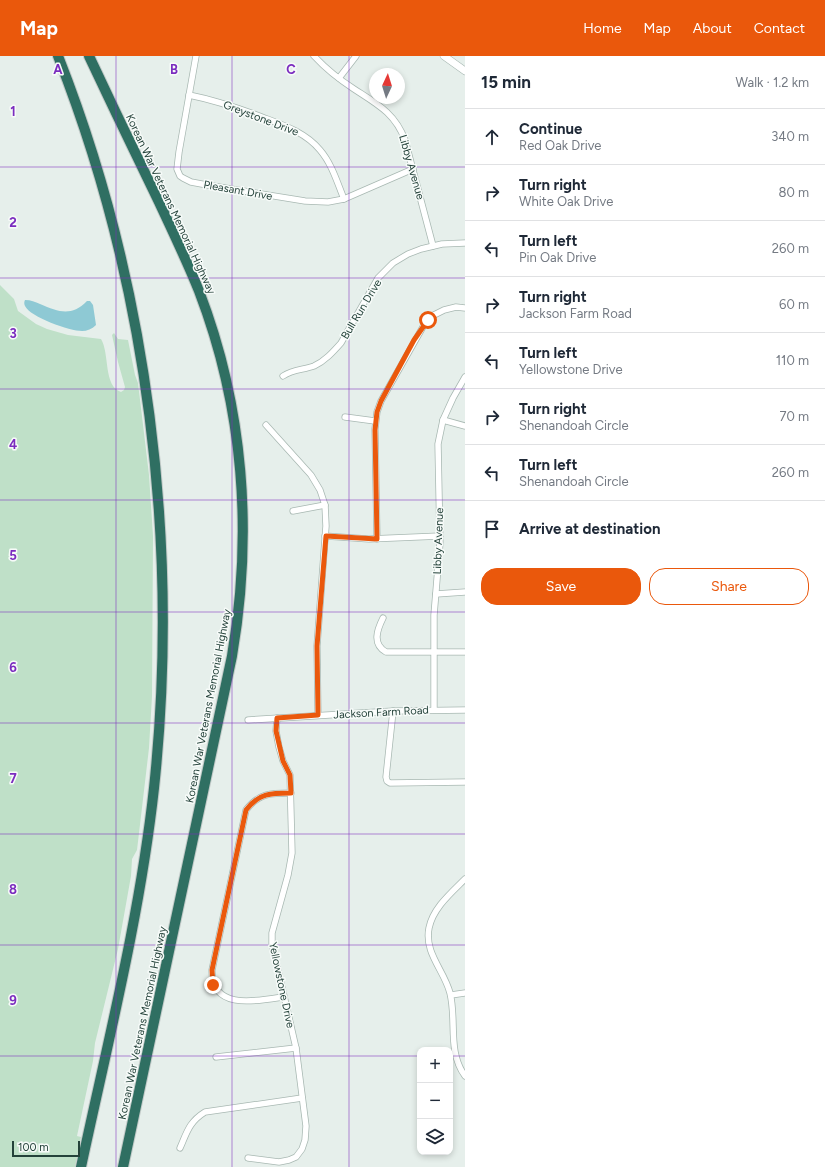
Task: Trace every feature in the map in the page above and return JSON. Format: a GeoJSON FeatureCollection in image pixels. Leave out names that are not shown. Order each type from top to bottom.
{"type":"FeatureCollection","features":[{"type":"Feature","properties":{"kind":"highway"},"geometry":{"type":"LineString","coordinates":[[58,56],[90,147],[105,198],[120,254],[137,341],[146,391],[154,454],[163,595],[160,711],[154,788],[147,841],[132,928],[81,1167]]}},
{"type":"Feature","properties":{"kind":"highway","name":"Korean War Veterans Memorial Highway"},"geometry":{"type":"LineString","coordinates":[[90,56],[188,265],[207,313],[217,345],[233,413],[240,467],[243,515],[241,594],[232,656],[123,1167]]}},
{"type":"Feature","properties":{"kind":"street","name":"Pleasant Drive"},"geometry":{"type":"LineString","coordinates":[[196,56],[177,169],[180,176],[183,178],[191,182],[207,185],[305,201],[328,202],[344,199],[413,169]]}},
{"type":"Feature","properties":{"kind":"street","name":"Libby Avenue"},"geometry":{"type":"LineString","coordinates":[[314,56],[339,78],[384,109],[396,121],[405,140],[433,246]]}},
{"type":"Feature","properties":{"kind":"street"},"geometry":{"type":"LineString","coordinates":[[339,78],[356,56]]}},
{"type":"Feature","properties":{"kind":"street"},"geometry":{"type":"LineString","coordinates":[[444,56],[465,70]]}},
{"type":"Feature","properties":{"kind":"street","name":"Greystone Drive"},"geometry":{"type":"LineString","coordinates":[[189,95],[222,103],[251,113],[287,126],[305,136],[326,157],[344,199]]}},
{"type":"Feature","properties":{"kind":"street","name":"Bull Run Drive"},"geometry":{"type":"LineString","coordinates":[[283,376],[291,371],[314,366],[329,356],[340,343],[378,278],[400,258],[421,249],[433,246],[452,243],[465,244]]}},
{"type":"Feature","properties":{"kind":"street"},"geometry":{"type":"LineString","coordinates":[[377,539],[376,421],[381,401],[424,325],[432,316],[444,310],[456,307],[465,308]]}},
{"type":"Feature","properties":{"kind":"street","name":"Libby Avenue"},"geometry":{"type":"LineString","coordinates":[[434,710],[433,653],[440,536],[438,457],[440,430],[453,398],[465,377]]}},
{"type":"Feature","properties":{"kind":"street"},"geometry":{"type":"LineString","coordinates":[[345,417],[376,421]]}},
{"type":"Feature","properties":{"kind":"street"},"geometry":{"type":"LineString","coordinates":[[443,420],[465,426]]}},
{"type":"Feature","properties":{"kind":"street"},"geometry":{"type":"LineString","coordinates":[[266,425],[310,475],[320,490],[325,505],[326,536],[317,646],[318,715]]}},
{"type":"Feature","properties":{"kind":"street"},"geometry":{"type":"LineString","coordinates":[[293,511],[325,505]]}},
{"type":"Feature","properties":{"kind":"street"},"geometry":{"type":"LineString","coordinates":[[326,536],[377,539],[440,536]]}},
{"type":"Feature","properties":{"kind":"street"},"geometry":{"type":"LineString","coordinates":[[436,594],[465,592]]}},
{"type":"Feature","properties":{"kind":"street"},"geometry":{"type":"LineString","coordinates":[[383,618],[377,635],[378,644],[382,650],[388,653],[465,652]]}},
{"type":"Feature","properties":{"kind":"street","name":"Jackson Farm Road"},"geometry":{"type":"LineString","coordinates":[[248,720],[318,715],[465,710]]}},
{"type":"Feature","properties":{"kind":"street"},"geometry":{"type":"LineString","coordinates":[[393,712],[386,779],[390,783],[465,782]]}},
{"type":"Feature","properties":{"kind":"street","name":"Yellowstone Drive"},"geometry":{"type":"LineString","coordinates":[[248,1158],[279,1162],[288,1160],[296,1157],[306,1140],[306,1126],[296,1048],[272,944],[272,933],[288,876],[292,852],[290,775],[283,761],[276,731],[277,718]]}},
{"type":"Feature","properties":{"kind":"street"},"geometry":{"type":"LineString","coordinates":[[283,997],[263,1000],[234,1001],[220,994],[213,985],[212,970],[246,810],[253,800],[265,795],[291,793]]}},
{"type":"Feature","properties":{"kind":"street"},"geometry":{"type":"LineString","coordinates":[[465,879],[438,908],[429,929],[428,941],[431,954],[444,977],[451,995],[455,1052],[465,1076]]}},
{"type":"Feature","properties":{"kind":"street"},"geometry":{"type":"LineString","coordinates":[[451,995],[465,993]]}},
{"type":"Feature","properties":{"kind":"street"},"geometry":{"type":"LineString","coordinates":[[216,1057],[296,1048]]}},
{"type":"Feature","properties":{"kind":"street"},"geometry":{"type":"LineString","coordinates":[[180,1148],[190,1124],[204,1112],[302,1098]]}},
{"type":"Feature","properties":{"kind":"green space"},"geometry":{"type":"Polygon","coordinates":[[[0,285],[14,299],[18,311],[36,324],[68,335],[101,339],[104,345],[109,377],[115,389],[121,392],[125,387],[112,335],[114,333],[118,339],[128,340],[138,383],[149,475],[153,536],[152,696],[149,748],[137,850],[132,859],[131,876],[118,949],[95,1043],[93,1061],[77,1136],[81,1137],[75,1167],[0,1167],[0,285]]]}},
{"type":"Feature","properties":{"kind":"water"},"geometry":{"type":"Polygon","coordinates":[[[25,300],[33,301],[65,312],[76,309],[87,301],[90,301],[93,305],[96,325],[89,330],[82,331],[51,323],[34,315],[28,310],[24,302],[25,300]]]}},
{"type":"Feature","properties":{"kind":"route"},"geometry":{"type":"LineString","coordinates":[[213,985],[212,970],[246,810],[253,800],[265,795],[291,793],[290,775],[283,761],[276,731],[277,718],[318,715],[317,646],[326,536],[377,539],[375,430],[377,412],[395,374],[414,340],[428,320]]}}]}
